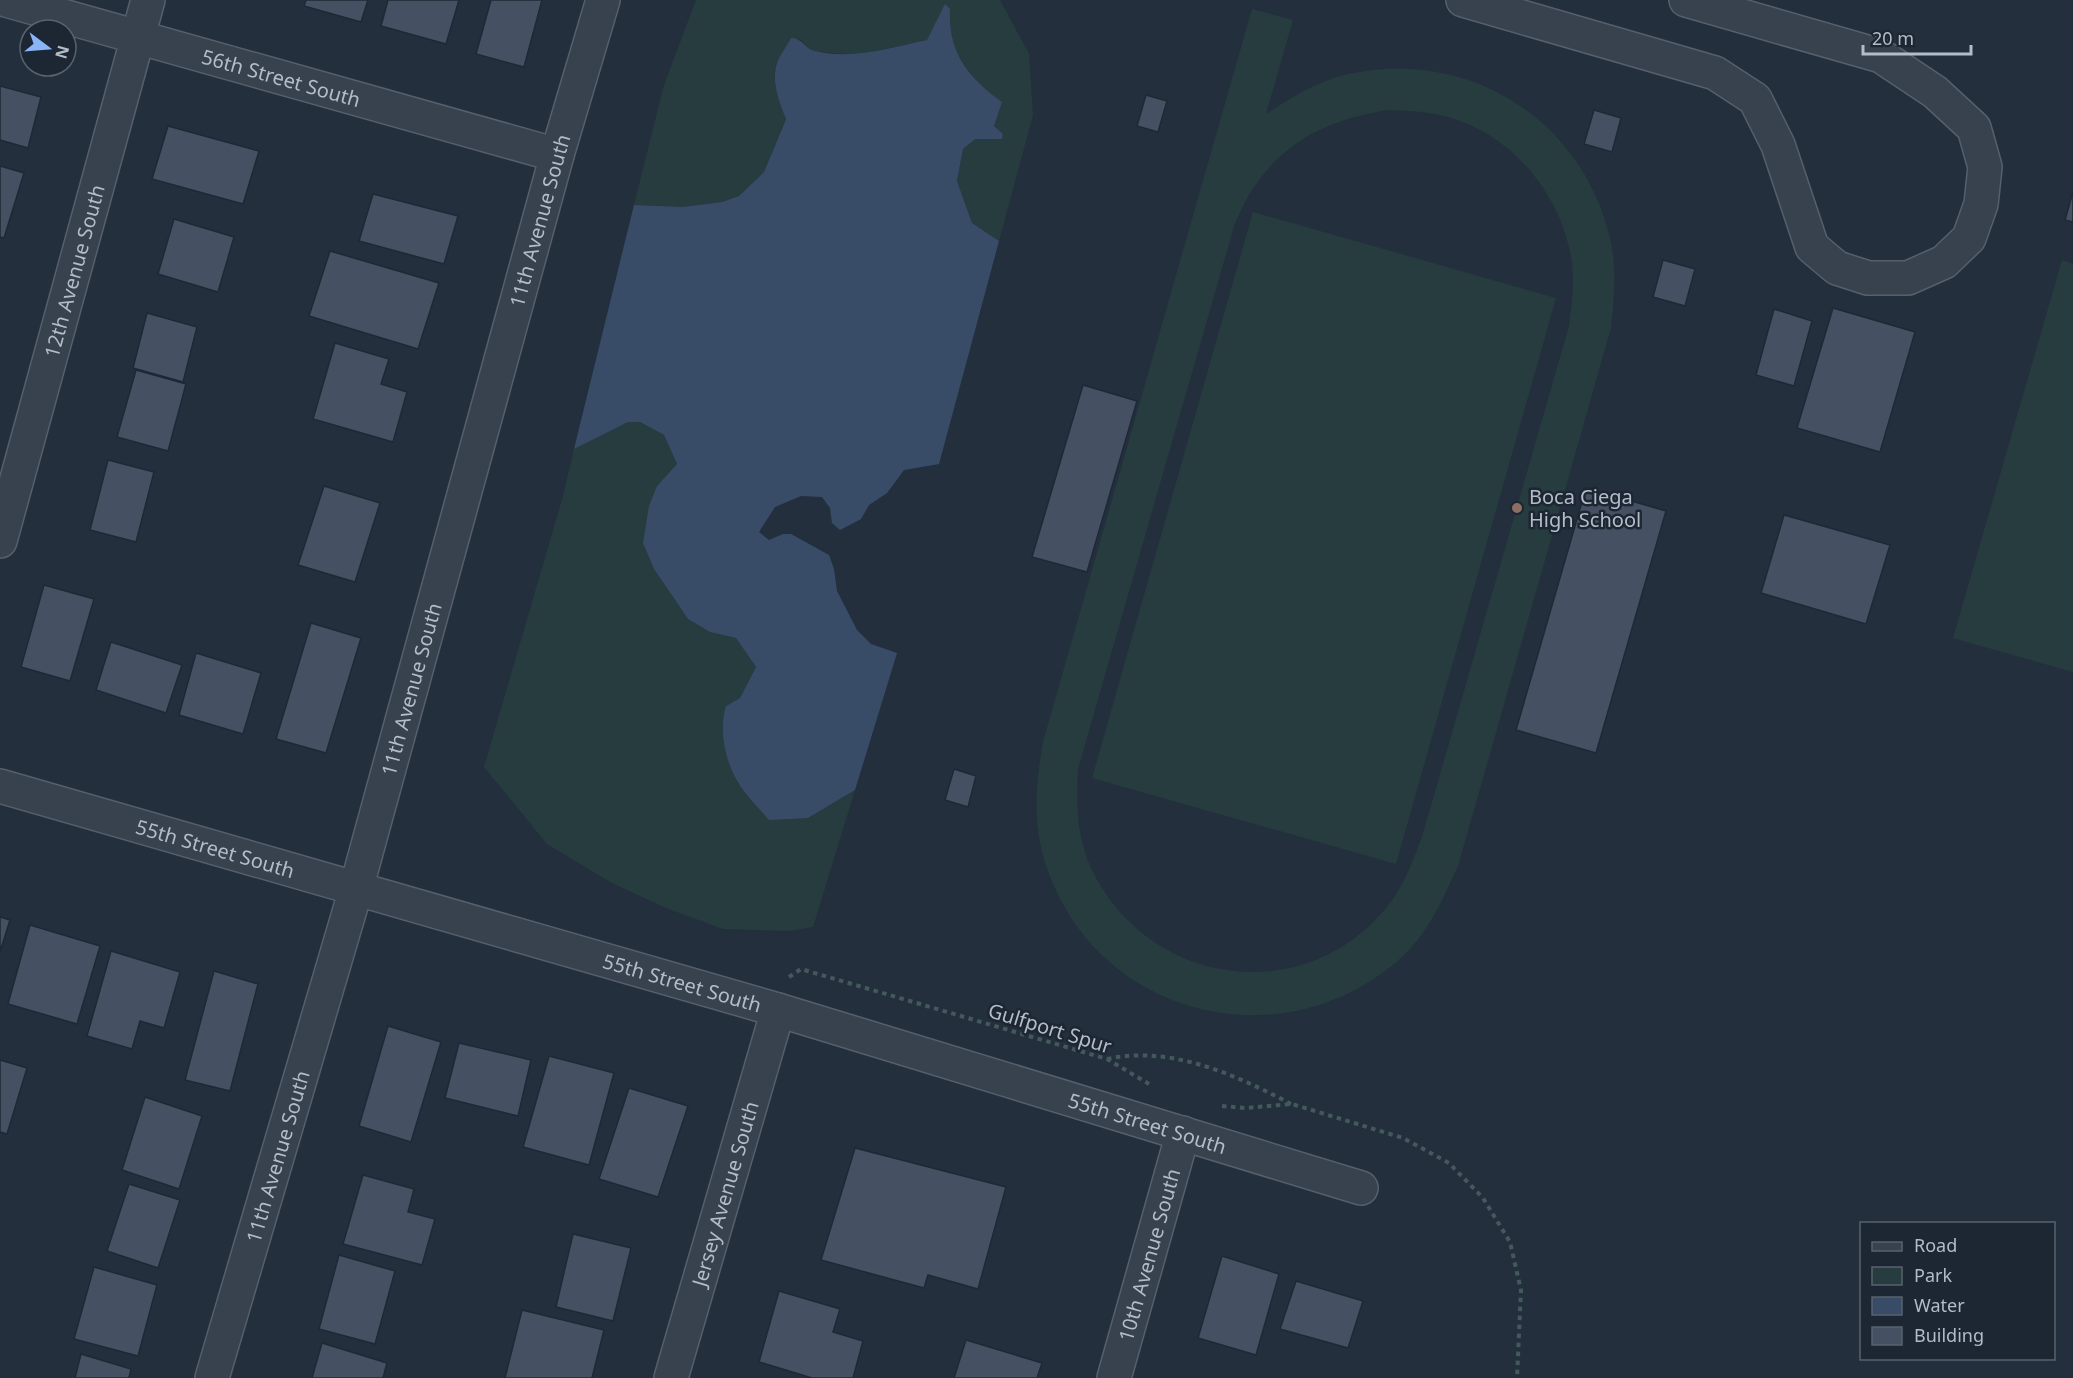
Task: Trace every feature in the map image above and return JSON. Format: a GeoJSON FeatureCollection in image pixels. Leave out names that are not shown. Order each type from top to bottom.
{"type":"FeatureCollection","features":[{"type":"Feature","properties":{"kind":"street","name":"56th Street South"},"geometry":{"type":"LineString","coordinates":[[6,0],[557,155]]}},
{"type":"Feature","properties":{"kind":"street","name":"12th Avenue South"},"geometry":{"type":"LineString","coordinates":[[0,542],[148,0]]}},
{"type":"Feature","properties":{"kind":"street","name":"11th Avenue South"},"geometry":{"type":"LineString","coordinates":[[212,1378],[356,889],[557,155],[603,0]]}},
{"type":"Feature","properties":{"kind":"street"},"geometry":{"type":"LineString","coordinates":[[1463,0],[1715,73],[1755,99],[1778,145],[1812,247],[1837,268],[1868,278],[1908,278],[1944,262],[1968,238],[1981,204],[1985,167],[1974,128],[1935,92],[1881,56],[1686,0]]}},
{"type":"Feature","properties":{"kind":"street","name":"55th Street South"},"geometry":{"type":"LineString","coordinates":[[0,786],[778,1010],[1361,1188]]}},
{"type":"Feature","properties":{"kind":"street","name":"Jersey Avenue South"},"geometry":{"type":"LineString","coordinates":[[671,1378],[778,1010]]}},
{"type":"Feature","properties":{"kind":"street","name":"10th Avenue South"},"geometry":{"type":"LineString","coordinates":[[1114,1378],[1183,1134]]}},
{"type":"Feature","properties":{"kind":"path","name":"Gulfport Spur"},"geometry":{"type":"LineString","coordinates":[[778,1010],[786,979],[801,969],[1107,1059],[1155,1087]]}},
{"type":"Feature","properties":{"kind":"path"},"geometry":{"type":"LineString","coordinates":[[1107,1059],[1147,1055],[1172,1058],[1244,1080],[1292,1104],[1403,1138],[1449,1163],[1483,1198],[1510,1242],[1521,1290],[1517,1378]]}},
{"type":"Feature","properties":{"kind":"path"},"geometry":{"type":"LineString","coordinates":[[1215,1106],[1245,1108],[1292,1104]]}},
{"type":"Feature","properties":{"kind":"green space"},"geometry":{"type":"Polygon","coordinates":[[[696,0],[1000,0],[1029,54],[1033,115],[999,241],[972,223],[957,181],[963,149],[974,139],[1002,139],[1003,134],[994,126],[1002,102],[979,83],[962,63],[952,39],[950,9],[927,40],[858,55],[812,51],[800,39],[781,57],[775,69],[777,91],[786,118],[764,172],[739,196],[722,202],[683,207],[634,205],[664,85],[696,0]]]}},
{"type":"Feature","properties":{"kind":"green space"},"geometry":{"type":"Polygon","coordinates":[[[1252,9],[1293,20],[1266,114],[1302,92],[1333,78],[1356,72],[1388,69],[1428,71],[1465,79],[1500,94],[1532,114],[1559,140],[1582,170],[1600,205],[1611,243],[1614,264],[1611,328],[1458,866],[1435,913],[1421,935],[1404,955],[1358,989],[1307,1008],[1255,1015],[1203,1009],[1154,992],[1110,962],[1074,922],[1048,871],[1039,838],[1036,807],[1043,742],[1252,9]],[[1387,110],[1328,126],[1294,145],[1265,172],[1252,190],[1235,223],[1078,769],[1077,797],[1084,851],[1095,876],[1122,914],[1156,943],[1194,962],[1235,971],[1278,970],[1319,959],[1357,936],[1390,903],[1404,879],[1422,837],[1569,326],[1573,274],[1571,257],[1556,211],[1545,190],[1530,171],[1494,138],[1474,127],[1435,114],[1387,110]]]}},
{"type":"Feature","properties":{"kind":"green space"},"geometry":{"type":"Polygon","coordinates":[[[1253,212],[1556,298],[1396,864],[1092,778],[1253,212]]]}},
{"type":"Feature","properties":{"kind":"green space"},"geometry":{"type":"Polygon","coordinates":[[[2062,260],[2073,264],[2073,672],[1953,638],[2062,260]]]}},
{"type":"Feature","properties":{"kind":"green space"},"geometry":{"type":"Polygon","coordinates":[[[628,422],[640,422],[664,435],[677,464],[657,486],[654,569],[688,619],[710,632],[736,638],[756,667],[740,698],[726,706],[808,818],[855,790],[813,927],[790,931],[723,929],[666,908],[610,882],[547,844],[484,767],[563,496],[574,449],[628,422]]]}},
{"type":"Feature","properties":{"kind":"water"},"geometry":{"type":"Polygon","coordinates":[[[945,4],[950,9],[952,39],[963,63],[979,83],[1002,102],[994,126],[1003,134],[1002,139],[975,139],[963,149],[957,181],[972,223],[999,241],[939,464],[904,470],[887,493],[869,505],[861,519],[840,530],[832,523],[830,508],[822,497],[801,496],[775,507],[759,532],[769,540],[783,534],[791,534],[829,555],[834,569],[837,591],[857,630],[871,644],[897,653],[855,790],[808,818],[769,820],[747,796],[731,769],[723,737],[726,706],[740,698],[756,667],[736,638],[710,632],[688,619],[654,569],[643,543],[649,506],[657,486],[677,464],[664,435],[640,422],[628,422],[574,449],[634,205],[683,207],[722,202],[739,196],[764,172],[786,119],[778,99],[775,70],[791,38],[799,40],[812,50],[844,54],[871,52],[927,40],[945,4]]]}},
{"type":"Feature","properties":{"kind":"building"},"geometry":{"type":"Polygon","coordinates":[[[306,0],[368,0],[361,22],[304,6],[306,0]]]}},
{"type":"Feature","properties":{"kind":"building"},"geometry":{"type":"Polygon","coordinates":[[[388,0],[459,0],[446,44],[381,26],[388,0]]]}},
{"type":"Feature","properties":{"kind":"building"},"geometry":{"type":"Polygon","coordinates":[[[491,0],[542,0],[524,67],[476,54],[491,0]]]}},
{"type":"Feature","properties":{"kind":"building"},"geometry":{"type":"Polygon","coordinates":[[[0,86],[41,97],[28,148],[0,140],[0,86]]]}},
{"type":"Feature","properties":{"kind":"building"},"geometry":{"type":"Polygon","coordinates":[[[1146,95],[1167,101],[1158,132],[1137,126],[1146,95]]]}},
{"type":"Feature","properties":{"kind":"building"},"geometry":{"type":"Polygon","coordinates":[[[1594,110],[1621,118],[1612,152],[1584,144],[1594,110]]]}},
{"type":"Feature","properties":{"kind":"building"},"geometry":{"type":"Polygon","coordinates":[[[168,126],[259,151],[243,204],[152,179],[168,126]]]}},
{"type":"Feature","properties":{"kind":"building"},"geometry":{"type":"Polygon","coordinates":[[[0,166],[24,173],[4,238],[0,237],[0,166]]]}},
{"type":"Feature","properties":{"kind":"building"},"geometry":{"type":"Polygon","coordinates":[[[2073,192],[2073,222],[2065,220],[2073,192]]]}},
{"type":"Feature","properties":{"kind":"building"},"geometry":{"type":"Polygon","coordinates":[[[373,194],[458,216],[444,264],[359,241],[373,194]]]}},
{"type":"Feature","properties":{"kind":"building"},"geometry":{"type":"Polygon","coordinates":[[[174,219],[234,237],[218,292],[158,274],[174,219]]]}},
{"type":"Feature","properties":{"kind":"building"},"geometry":{"type":"Polygon","coordinates":[[[330,251],[439,283],[418,349],[309,316],[330,251]]]}},
{"type":"Feature","properties":{"kind":"building"},"geometry":{"type":"Polygon","coordinates":[[[1663,260],[1695,269],[1685,306],[1653,297],[1663,260]]]}},
{"type":"Feature","properties":{"kind":"building"},"geometry":{"type":"Polygon","coordinates":[[[1833,308],[1915,332],[1880,452],[1797,428],[1833,308]]]}},
{"type":"Feature","properties":{"kind":"building"},"geometry":{"type":"Polygon","coordinates":[[[1774,309],[1812,321],[1794,386],[1756,375],[1774,309]]]}},
{"type":"Feature","properties":{"kind":"building"},"geometry":{"type":"Polygon","coordinates":[[[147,313],[197,327],[183,382],[133,368],[147,313]]]}},
{"type":"Feature","properties":{"kind":"building"},"geometry":{"type":"Polygon","coordinates":[[[335,343],[389,359],[381,384],[407,392],[393,442],[313,419],[335,343]]]}},
{"type":"Feature","properties":{"kind":"building"},"geometry":{"type":"Polygon","coordinates":[[[136,370],[186,384],[168,451],[117,437],[136,370]]]}},
{"type":"Feature","properties":{"kind":"building"},"geometry":{"type":"Polygon","coordinates":[[[1083,385],[1137,401],[1087,572],[1032,557],[1083,385]]]}},
{"type":"Feature","properties":{"kind":"building"},"geometry":{"type":"Polygon","coordinates":[[[108,460],[154,472],[136,542],[90,530],[108,460]]]}},
{"type":"Feature","properties":{"kind":"building"},"geometry":{"type":"Polygon","coordinates":[[[324,486],[380,503],[355,582],[298,565],[324,486]]]}},
{"type":"Feature","properties":{"kind":"building"},"geometry":{"type":"Polygon","coordinates":[[[1586,488],[1666,511],[1596,753],[1516,730],[1586,488]]]}},
{"type":"Feature","properties":{"kind":"building"},"geometry":{"type":"Polygon","coordinates":[[[1784,515],[1890,545],[1866,624],[1761,593],[1784,515]]]}},
{"type":"Feature","properties":{"kind":"building"},"geometry":{"type":"Polygon","coordinates":[[[44,585],[94,599],[70,681],[21,667],[44,585]]]}},
{"type":"Feature","properties":{"kind":"building"},"geometry":{"type":"Polygon","coordinates":[[[311,623],[361,638],[326,753],[276,739],[311,623]]]}},
{"type":"Feature","properties":{"kind":"building"},"geometry":{"type":"Polygon","coordinates":[[[111,642],[182,665],[166,713],[96,690],[111,642]]]}},
{"type":"Feature","properties":{"kind":"building"},"geometry":{"type":"Polygon","coordinates":[[[196,653],[261,673],[243,734],[179,715],[196,653]]]}},
{"type":"Feature","properties":{"kind":"building"},"geometry":{"type":"Polygon","coordinates":[[[954,769],[976,776],[968,807],[945,800],[954,769]]]}},
{"type":"Feature","properties":{"kind":"building"},"geometry":{"type":"Polygon","coordinates":[[[0,917],[10,920],[0,952],[0,917]]]}},
{"type":"Feature","properties":{"kind":"building"},"geometry":{"type":"Polygon","coordinates":[[[30,925],[100,946],[77,1024],[8,1004],[30,925]]]}},
{"type":"Feature","properties":{"kind":"building"},"geometry":{"type":"Polygon","coordinates":[[[111,951],[180,972],[164,1028],[140,1021],[132,1049],[87,1036],[111,951]]]}},
{"type":"Feature","properties":{"kind":"building"},"geometry":{"type":"Polygon","coordinates":[[[214,971],[258,984],[230,1091],[185,1080],[214,971]]]}},
{"type":"Feature","properties":{"kind":"building"},"geometry":{"type":"Polygon","coordinates":[[[388,1026],[441,1042],[411,1142],[359,1126],[388,1026]]]}},
{"type":"Feature","properties":{"kind":"building"},"geometry":{"type":"Polygon","coordinates":[[[459,1043],[531,1060],[518,1116],[445,1098],[459,1043]]]}},
{"type":"Feature","properties":{"kind":"building"},"geometry":{"type":"Polygon","coordinates":[[[549,1056],[614,1073],[589,1165],[523,1147],[549,1056]]]}},
{"type":"Feature","properties":{"kind":"building"},"geometry":{"type":"Polygon","coordinates":[[[0,1060],[27,1068],[7,1134],[0,1132],[0,1060]]]}},
{"type":"Feature","properties":{"kind":"building"},"geometry":{"type":"Polygon","coordinates":[[[629,1088],[688,1106],[658,1197],[599,1179],[629,1088]]]}},
{"type":"Feature","properties":{"kind":"building"},"geometry":{"type":"Polygon","coordinates":[[[145,1097],[202,1116],[179,1189],[122,1170],[145,1097]]]}},
{"type":"Feature","properties":{"kind":"building"},"geometry":{"type":"Polygon","coordinates":[[[855,1148],[1006,1187],[978,1289],[928,1275],[924,1288],[821,1260],[855,1148]]]}},
{"type":"Feature","properties":{"kind":"building"},"geometry":{"type":"Polygon","coordinates":[[[363,1175],[414,1189],[408,1212],[435,1219],[422,1265],[343,1244],[363,1175]]]}},
{"type":"Feature","properties":{"kind":"building"},"geometry":{"type":"Polygon","coordinates":[[[129,1184],[180,1200],[158,1268],[107,1251],[129,1184]]]}},
{"type":"Feature","properties":{"kind":"building"},"geometry":{"type":"Polygon","coordinates":[[[573,1234],[631,1248],[613,1321],[556,1307],[573,1234]]]}},
{"type":"Feature","properties":{"kind":"building"},"geometry":{"type":"Polygon","coordinates":[[[339,1255],[395,1271],[375,1344],[319,1329],[339,1255]]]}},
{"type":"Feature","properties":{"kind":"building"},"geometry":{"type":"Polygon","coordinates":[[[1222,1256],[1279,1274],[1256,1355],[1198,1338],[1222,1256]]]}},
{"type":"Feature","properties":{"kind":"building"},"geometry":{"type":"Polygon","coordinates":[[[94,1267],[157,1285],[138,1356],[74,1339],[94,1267]]]}},
{"type":"Feature","properties":{"kind":"building"},"geometry":{"type":"Polygon","coordinates":[[[1296,1281],[1363,1301],[1348,1348],[1280,1329],[1296,1281]]]}},
{"type":"Feature","properties":{"kind":"building"},"geometry":{"type":"Polygon","coordinates":[[[779,1291],[840,1309],[833,1332],[863,1341],[853,1378],[812,1378],[759,1362],[779,1291]]]}},
{"type":"Feature","properties":{"kind":"building"},"geometry":{"type":"Polygon","coordinates":[[[522,1310],[604,1330],[592,1378],[505,1378],[522,1310]]]}},
{"type":"Feature","properties":{"kind":"building"},"geometry":{"type":"Polygon","coordinates":[[[966,1340],[1042,1363],[1037,1378],[954,1378],[966,1340]]]}},
{"type":"Feature","properties":{"kind":"building"},"geometry":{"type":"Polygon","coordinates":[[[322,1343],[387,1363],[383,1378],[312,1378],[322,1343]]]}},
{"type":"Feature","properties":{"kind":"building"},"geometry":{"type":"Polygon","coordinates":[[[81,1354],[131,1369],[129,1378],[75,1378],[81,1354]]]}},
{"type":"Feature","properties":{"kind":"place","name":"Boca Ciega High School"},"geometry":{"type":"Point","coordinates":[1517,508]}}]}
